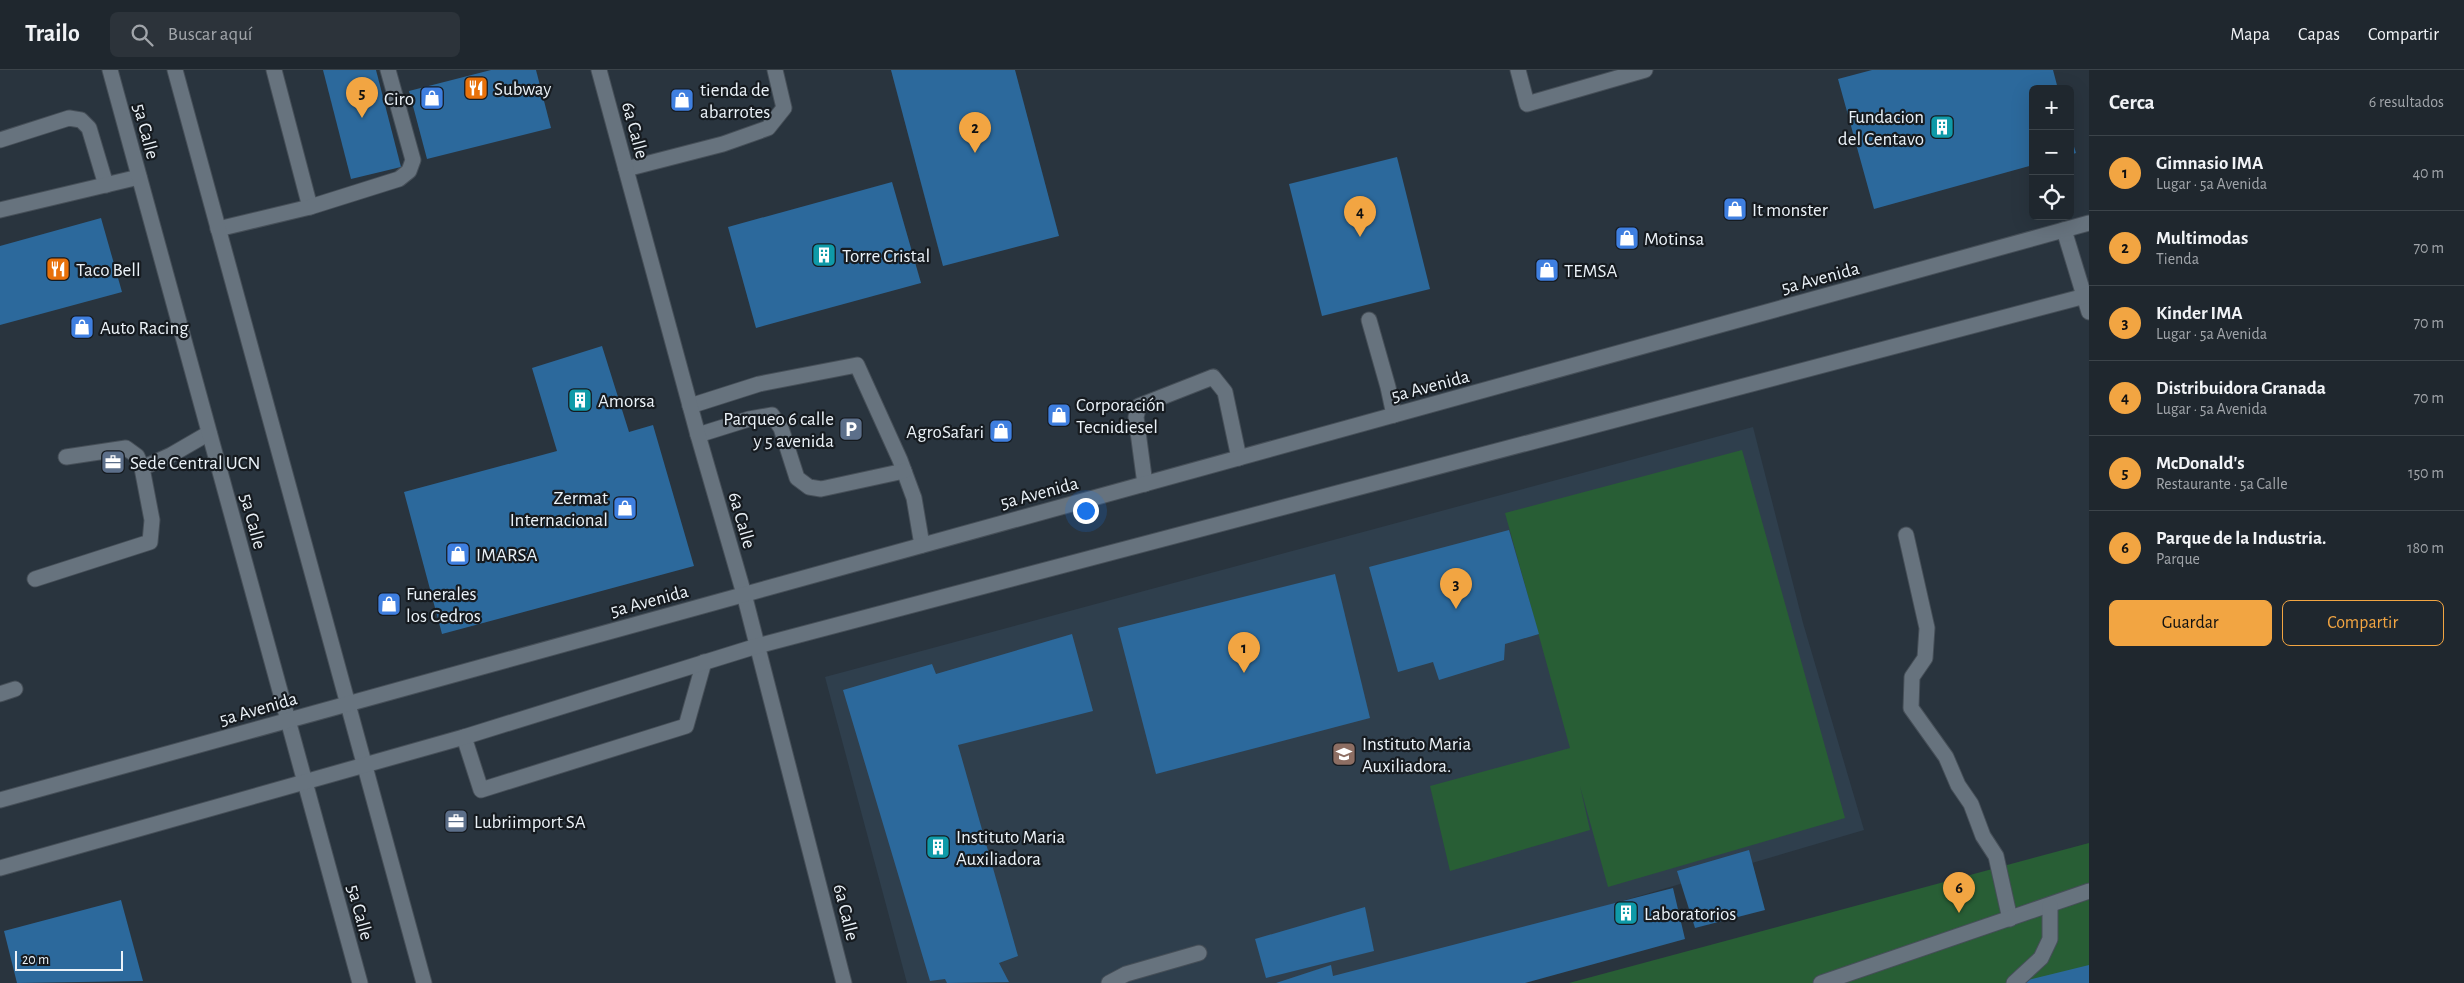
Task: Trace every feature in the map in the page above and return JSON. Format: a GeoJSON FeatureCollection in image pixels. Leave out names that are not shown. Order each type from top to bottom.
{"type":"FeatureCollection","features":[{"type":"Feature","properties":{"kind":"street","name":"5a Calle"},"geometry":{"type":"LineString","coordinates":[[110,70],[360,983]]}},
{"type":"Feature","properties":{"kind":"street"},"geometry":{"type":"LineString","coordinates":[[175,70],[424,983]]}},
{"type":"Feature","properties":{"kind":"street"},"geometry":{"type":"LineString","coordinates":[[274,70],[310,207]]}},
{"type":"Feature","properties":{"kind":"street"},"geometry":{"type":"LineString","coordinates":[[218,229],[310,207],[399,179],[409,171],[412,160],[388,70]]}},
{"type":"Feature","properties":{"kind":"street","name":"6a Calle"},"geometry":{"type":"LineString","coordinates":[[598,70],[698,435],[744,594],[844,983]]}},
{"type":"Feature","properties":{"kind":"street"},"geometry":{"type":"LineString","coordinates":[[626,169],[723,144],[768,128],[784,108],[775,70]]}},
{"type":"Feature","properties":{"kind":"street"},"geometry":{"type":"LineString","coordinates":[[1518,70],[1527,104],[1646,70]]}},
{"type":"Feature","properties":{"kind":"street"},"geometry":{"type":"LineString","coordinates":[[0,140],[69,118],[81,120],[89,128],[106,185]]}},
{"type":"Feature","properties":{"kind":"street"},"geometry":{"type":"LineString","coordinates":[[0,210],[139,177]]}},
{"type":"Feature","properties":{"kind":"street","name":"5a Avenida"},"geometry":{"type":"LineString","coordinates":[[0,800],[2089,223]]}},
{"type":"Feature","properties":{"kind":"street"},"geometry":{"type":"LineString","coordinates":[[2064,230],[2087,295],[2089,312]]}},
{"type":"Feature","properties":{"kind":"street"},"geometry":{"type":"LineString","coordinates":[[0,868],[464,736],[757,646],[2087,295]]}},
{"type":"Feature","properties":{"kind":"street"},"geometry":{"type":"LineString","coordinates":[[1369,320],[1388,387],[1394,416]]}},
{"type":"Feature","properties":{"kind":"street"},"geometry":{"type":"LineString","coordinates":[[690,406],[759,384],[857,365],[914,498],[922,545]]}},
{"type":"Feature","properties":{"kind":"street"},"geometry":{"type":"LineString","coordinates":[[1145,484],[1136,417],[1139,406],[1213,377],[1225,392],[1239,458]]}},
{"type":"Feature","properties":{"kind":"street"},"geometry":{"type":"LineString","coordinates":[[698,435],[749,419],[772,415],[781,428],[797,478],[809,487],[822,489],[904,471]]}},
{"type":"Feature","properties":{"kind":"street"},"geometry":{"type":"LineString","coordinates":[[142,468],[209,433]]}},
{"type":"Feature","properties":{"kind":"street"},"geometry":{"type":"LineString","coordinates":[[34,579],[150,542],[152,520],[142,468],[137,456],[126,448],[66,456]]}},
{"type":"Feature","properties":{"kind":"street"},"geometry":{"type":"LineString","coordinates":[[1906,535],[1927,628],[1925,658],[1912,677],[1911,708],[1946,756],[1958,785],[1971,804],[1983,836],[1996,856],[2010,919]]}},
{"type":"Feature","properties":{"kind":"street"},"geometry":{"type":"LineString","coordinates":[[464,736],[481,790],[500,785],[686,726],[704,662]]}},
{"type":"Feature","properties":{"kind":"street"},"geometry":{"type":"LineString","coordinates":[[0,694],[15,689]]}},
{"type":"Feature","properties":{"kind":"street"},"geometry":{"type":"LineString","coordinates":[[1821,983],[2089,891]]}},
{"type":"Feature","properties":{"kind":"street"},"geometry":{"type":"LineString","coordinates":[[2014,983],[2041,958],[2050,939],[2050,905]]}},
{"type":"Feature","properties":{"kind":"street"},"geometry":{"type":"LineString","coordinates":[[1109,983],[1126,974],[1199,953]]}},
{"type":"Feature","properties":{"kind":"shaded area","name":"Instituto Maria Auxiliadora."},"geometry":{"type":"Polygon","coordinates":[[[1753,427],[1803,623],[1864,830],[1343,983],[907,983],[825,677],[1753,427]]]}},
{"type":"Feature","properties":{"kind":"green space"},"geometry":{"type":"Polygon","coordinates":[[[1742,450],[1845,818],[1608,887],[1580,786],[1590,830],[1450,871],[1430,786],[1570,748],[1505,513],[1742,450]]]}},
{"type":"Feature","properties":{"kind":"green space"},"geometry":{"type":"Polygon","coordinates":[[[2089,843],[2089,983],[1569,983],[2089,843]]]}},
{"type":"Feature","properties":{"kind":"building"},"geometry":{"type":"Polygon","coordinates":[[[323,70],[376,70],[401,167],[351,179],[323,70]]]}},
{"type":"Feature","properties":{"kind":"building"},"geometry":{"type":"Polygon","coordinates":[[[491,70],[536,70],[551,128],[427,159],[409,91],[491,70]]]}},
{"type":"Feature","properties":{"kind":"building"},"geometry":{"type":"Polygon","coordinates":[[[891,70],[1015,70],[1059,236],[943,266],[891,70]]]}},
{"type":"Feature","properties":{"kind":"building","name":"Fundacion del Centavo"},"geometry":{"type":"Polygon","coordinates":[[[1872,70],[2053,70],[2057,85],[2029,85],[2029,166],[1874,209],[1838,79],[1872,70]]]}},
{"type":"Feature","properties":{"kind":"building"},"geometry":{"type":"Polygon","coordinates":[[[1397,157],[1430,289],[1322,316],[1289,184],[1397,157]]]}},
{"type":"Feature","properties":{"kind":"building","name":"Torre Cristal"},"geometry":{"type":"Polygon","coordinates":[[[892,182],[921,283],[756,328],[728,227],[892,182]]]}},
{"type":"Feature","properties":{"kind":"building","name":"Taco Bell"},"geometry":{"type":"Polygon","coordinates":[[[101,218],[122,292],[0,325],[0,246],[101,218]]]}},
{"type":"Feature","properties":{"kind":"building"},"geometry":{"type":"Polygon","coordinates":[[[602,346],[629,432],[653,425],[694,566],[442,634],[404,492],[557,451],[532,368],[602,346]]]}},
{"type":"Feature","properties":{"kind":"building"},"geometry":{"type":"Polygon","coordinates":[[[1509,530],[1539,634],[1505,644],[1504,660],[1439,680],[1433,662],[1398,672],[1369,567],[1509,530]]]}},
{"type":"Feature","properties":{"kind":"building"},"geometry":{"type":"Polygon","coordinates":[[[1335,574],[1370,718],[1156,774],[1118,628],[1335,574]]]}},
{"type":"Feature","properties":{"kind":"building","name":"Instituto Maria Auxiliadora"},"geometry":{"type":"Polygon","coordinates":[[[1072,634],[1093,711],[958,745],[1018,956],[999,963],[1009,982],[947,983],[945,979],[930,981],[843,690],[932,664],[936,674],[1072,634]]]}},
{"type":"Feature","properties":{"kind":"building"},"geometry":{"type":"Polygon","coordinates":[[[1749,850],[1765,910],[1695,928],[1677,871],[1749,850]]]}},
{"type":"Feature","properties":{"kind":"building","name":"Laboratorios"},"geometry":{"type":"Polygon","coordinates":[[[1673,888],[1685,939],[1525,983],[1276,983],[1331,965],[1333,976],[1673,888]]]}},
{"type":"Feature","properties":{"kind":"building"},"geometry":{"type":"Polygon","coordinates":[[[121,900],[143,981],[17,983],[4,931],[121,900]]]}},
{"type":"Feature","properties":{"kind":"building"},"geometry":{"type":"Polygon","coordinates":[[[1365,907],[1374,951],[1266,978],[1255,939],[1365,907]]]}},
{"type":"Feature","properties":{"kind":"building"},"geometry":{"type":"Polygon","coordinates":[[[2089,965],[2089,983],[2020,983],[2020,982],[2089,965]]]}},
{"type":"Feature","properties":{"kind":"place","name":"Subway"},"geometry":{"type":"Point","coordinates":[476,88]}},
{"type":"Feature","properties":{"kind":"place","name":"Ciro"},"geometry":{"type":"Point","coordinates":[432,98]}},
{"type":"Feature","properties":{"kind":"place","name":"tienda de abarrotes"},"geometry":{"type":"Point","coordinates":[682,100]}},
{"type":"Feature","properties":{"kind":"place","name":"McDonald's"},"geometry":{"type":"Point","coordinates":[362,118]}},
{"type":"Feature","properties":{"kind":"place","name":"Fundacion del Centavo"},"geometry":{"type":"Point","coordinates":[1942,127]}},
{"type":"Feature","properties":{"kind":"place","name":"Multimodas"},"geometry":{"type":"Point","coordinates":[975,153]}},
{"type":"Feature","properties":{"kind":"place","name":"It monster"},"geometry":{"type":"Point","coordinates":[1735,209]}},
{"type":"Feature","properties":{"kind":"place","name":"Distribuidora Granada"},"geometry":{"type":"Point","coordinates":[1360,237]}},
{"type":"Feature","properties":{"kind":"place","name":"Motinsa"},"geometry":{"type":"Point","coordinates":[1627,238]}},
{"type":"Feature","properties":{"kind":"place","name":"Torre Cristal"},"geometry":{"type":"Point","coordinates":[824,255]}},
{"type":"Feature","properties":{"kind":"place","name":"Taco Bell"},"geometry":{"type":"Point","coordinates":[58,269]}},
{"type":"Feature","properties":{"kind":"place","name":"TEMSA"},"geometry":{"type":"Point","coordinates":[1547,270]}},
{"type":"Feature","properties":{"kind":"place","name":"Auto Racing"},"geometry":{"type":"Point","coordinates":[82,327]}},
{"type":"Feature","properties":{"kind":"place","name":"Amorsa"},"geometry":{"type":"Point","coordinates":[580,400]}},
{"type":"Feature","properties":{"kind":"place","name":"Corporación Tecnidiesel"},"geometry":{"type":"Point","coordinates":[1059,415]}},
{"type":"Feature","properties":{"kind":"place","name":"Parqueo 6 calle y 5 avenida"},"geometry":{"type":"Point","coordinates":[851,429]}},
{"type":"Feature","properties":{"kind":"place","name":"AgroSafari"},"geometry":{"type":"Point","coordinates":[1001,431]}},
{"type":"Feature","properties":{"kind":"place","name":"Sede Central UCN"},"geometry":{"type":"Point","coordinates":[113,462]}},
{"type":"Feature","properties":{"kind":"place","name":"Zermat Internacional"},"geometry":{"type":"Point","coordinates":[625,508]}},
{"type":"Feature","properties":{"kind":"place","name":"IMARSA"},"geometry":{"type":"Point","coordinates":[458,554]}},
{"type":"Feature","properties":{"kind":"place","name":"Funerales los Cedros"},"geometry":{"type":"Point","coordinates":[389,604]}},
{"type":"Feature","properties":{"kind":"place","name":"Kinder IMA"},"geometry":{"type":"Point","coordinates":[1456,609]}},
{"type":"Feature","properties":{"kind":"place","name":"Gimnasio IMA"},"geometry":{"type":"Point","coordinates":[1244,673]}},
{"type":"Feature","properties":{"kind":"place","name":"Instituto Maria Auxiliadora."},"geometry":{"type":"Point","coordinates":[1344,754]}},
{"type":"Feature","properties":{"kind":"place","name":"Lubriimport SA"},"geometry":{"type":"Point","coordinates":[456,821]}},
{"type":"Feature","properties":{"kind":"place","name":"Instituto Maria Auxiliadora"},"geometry":{"type":"Point","coordinates":[938,847]}},
{"type":"Feature","properties":{"kind":"place","name":"Laboratorios"},"geometry":{"type":"Point","coordinates":[1626,913]}},
{"type":"Feature","properties":{"kind":"place","name":"Parque de la Industria."},"geometry":{"type":"Point","coordinates":[1959,913]}}]}
